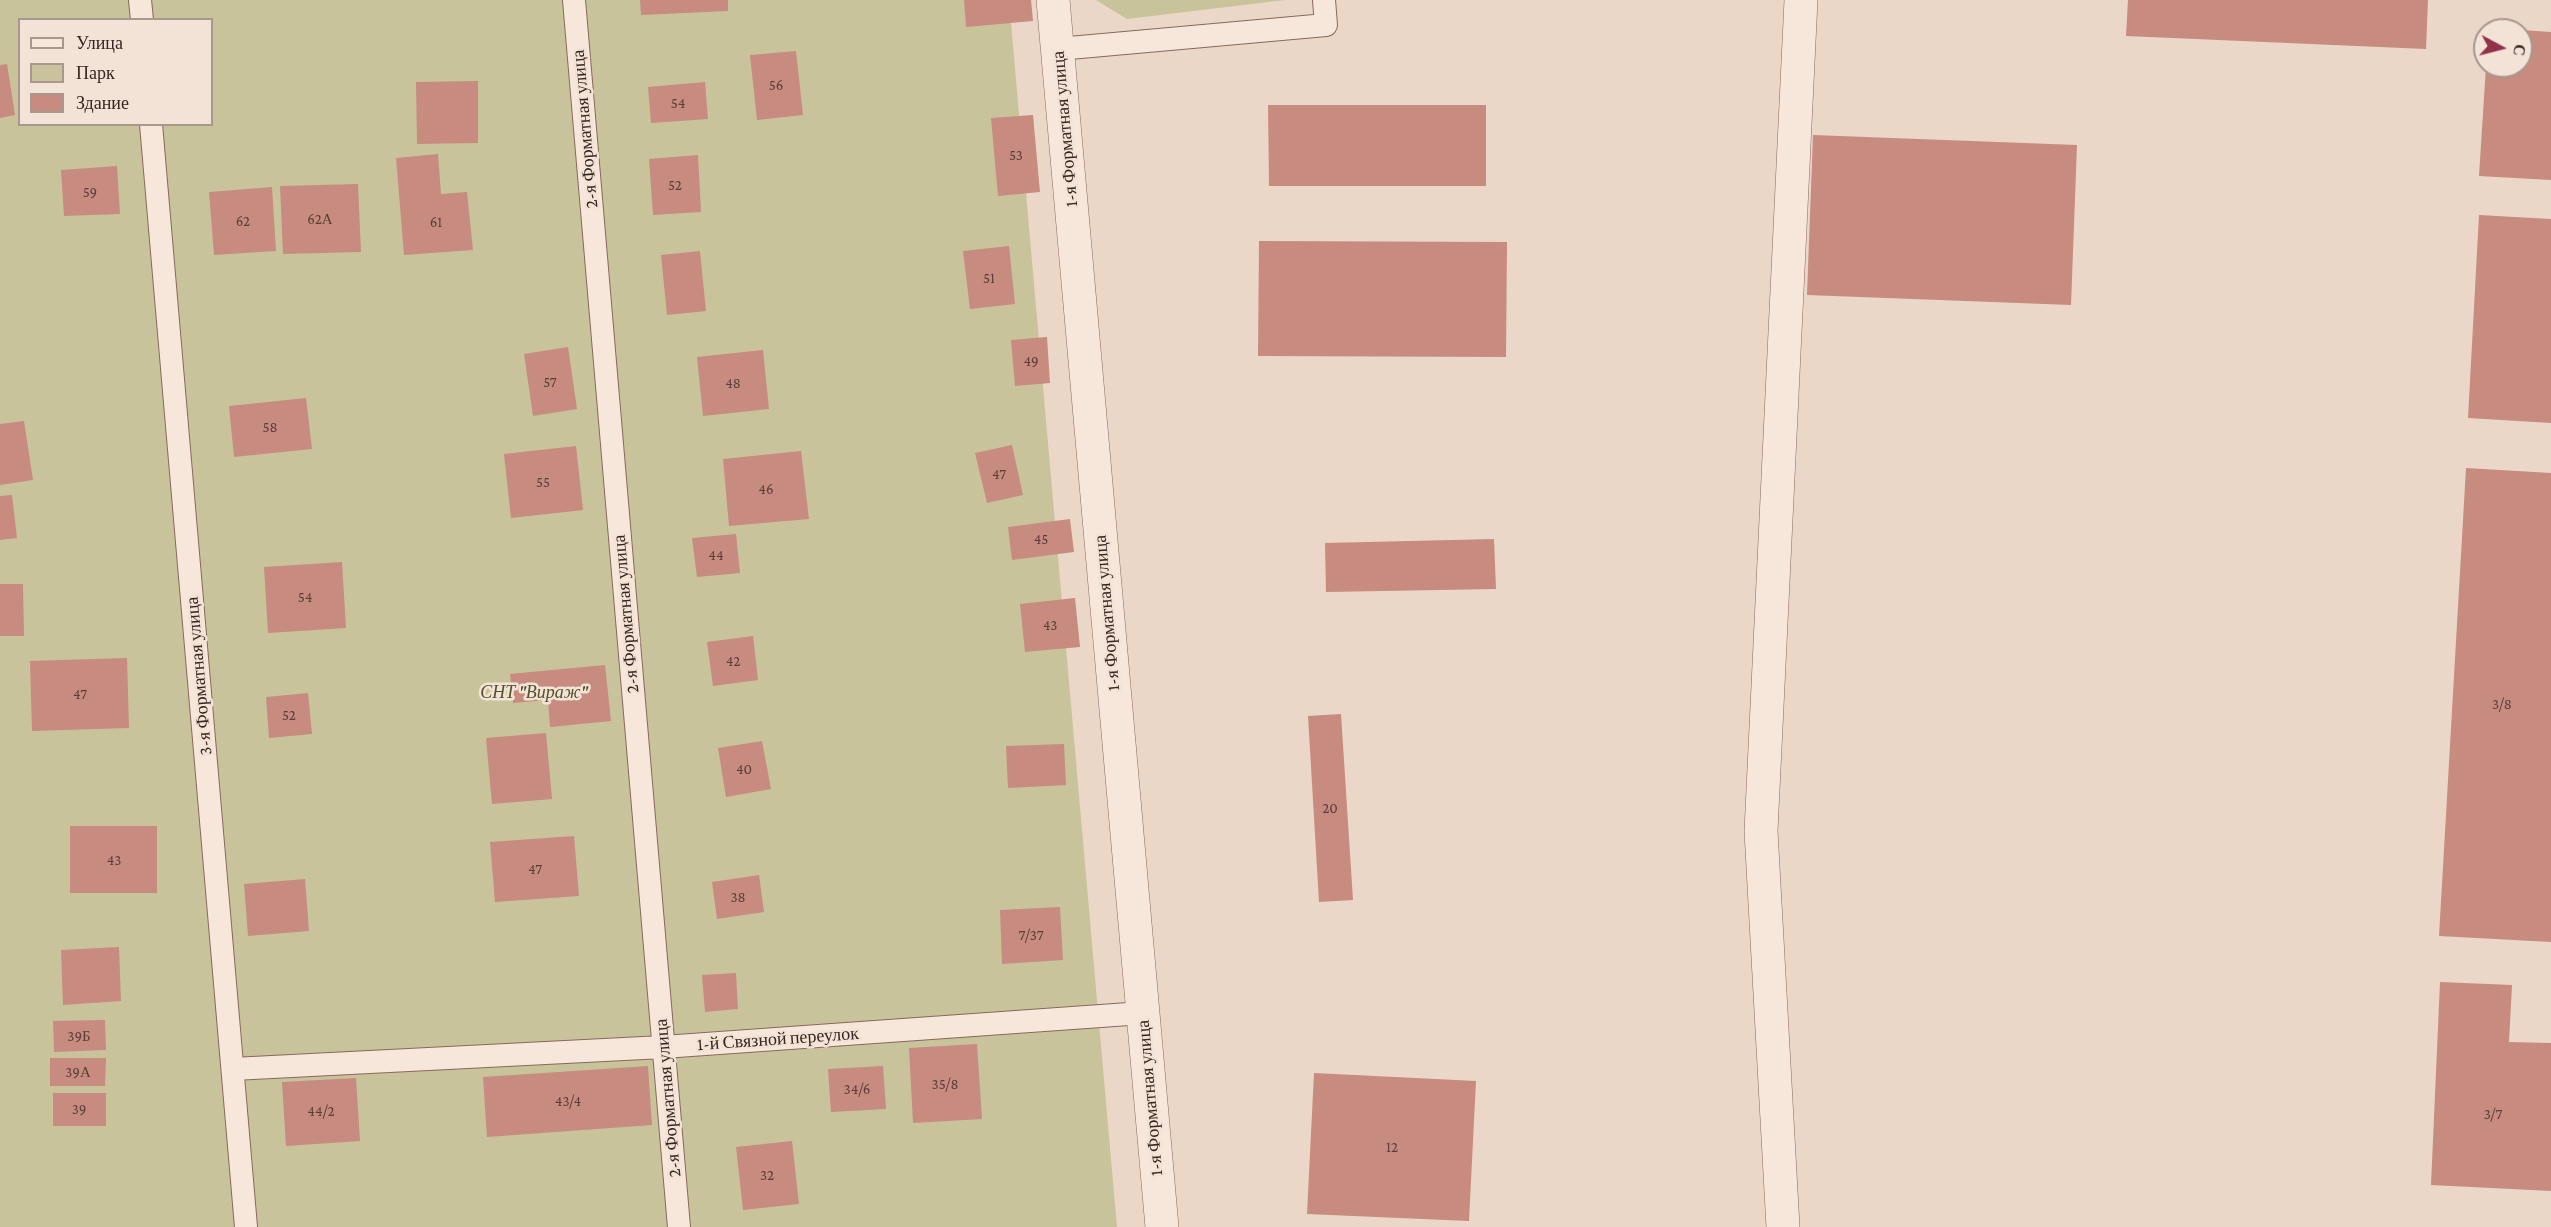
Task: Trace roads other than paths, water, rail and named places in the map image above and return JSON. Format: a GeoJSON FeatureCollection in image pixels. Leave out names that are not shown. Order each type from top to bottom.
{"type":"FeatureCollection","features":[{"type":"Feature","properties":{"kind":"street","name":"1-я Форматная улица"},"geometry":{"type":"LineString","coordinates":[[1053,0],[1161,1227]]}},
{"type":"Feature","properties":{"kind":"street"},"geometry":{"type":"LineString","coordinates":[[1783,1227],[1761,831],[1801,0]]}},
{"type":"Feature","properties":{"kind":"lane"},"geometry":{"type":"LineString","coordinates":[[140,0],[142,18]]}},
{"type":"Feature","properties":{"kind":"lane","name":"2-я Форматная улица"},"geometry":{"type":"LineString","coordinates":[[574,0],[679,1227]]}},
{"type":"Feature","properties":{"kind":"lane"},"geometry":{"type":"LineString","coordinates":[[1058,49],[1326,25],[1324,0]]}},
{"type":"Feature","properties":{"kind":"lane","name":"3-я Форматная улица"},"geometry":{"type":"LineString","coordinates":[[151,126],[246,1227]]}},
{"type":"Feature","properties":{"kind":"lane","name":"1-й Связной переулок"},"geometry":{"type":"LineString","coordinates":[[233,1069],[663,1047],[1143,1013]]}},
{"type":"Feature","properties":{"kind":"park label","name":"СНТ \"Вираж\""},"geometry":{"type":"Point","coordinates":[534,692]}}]}
